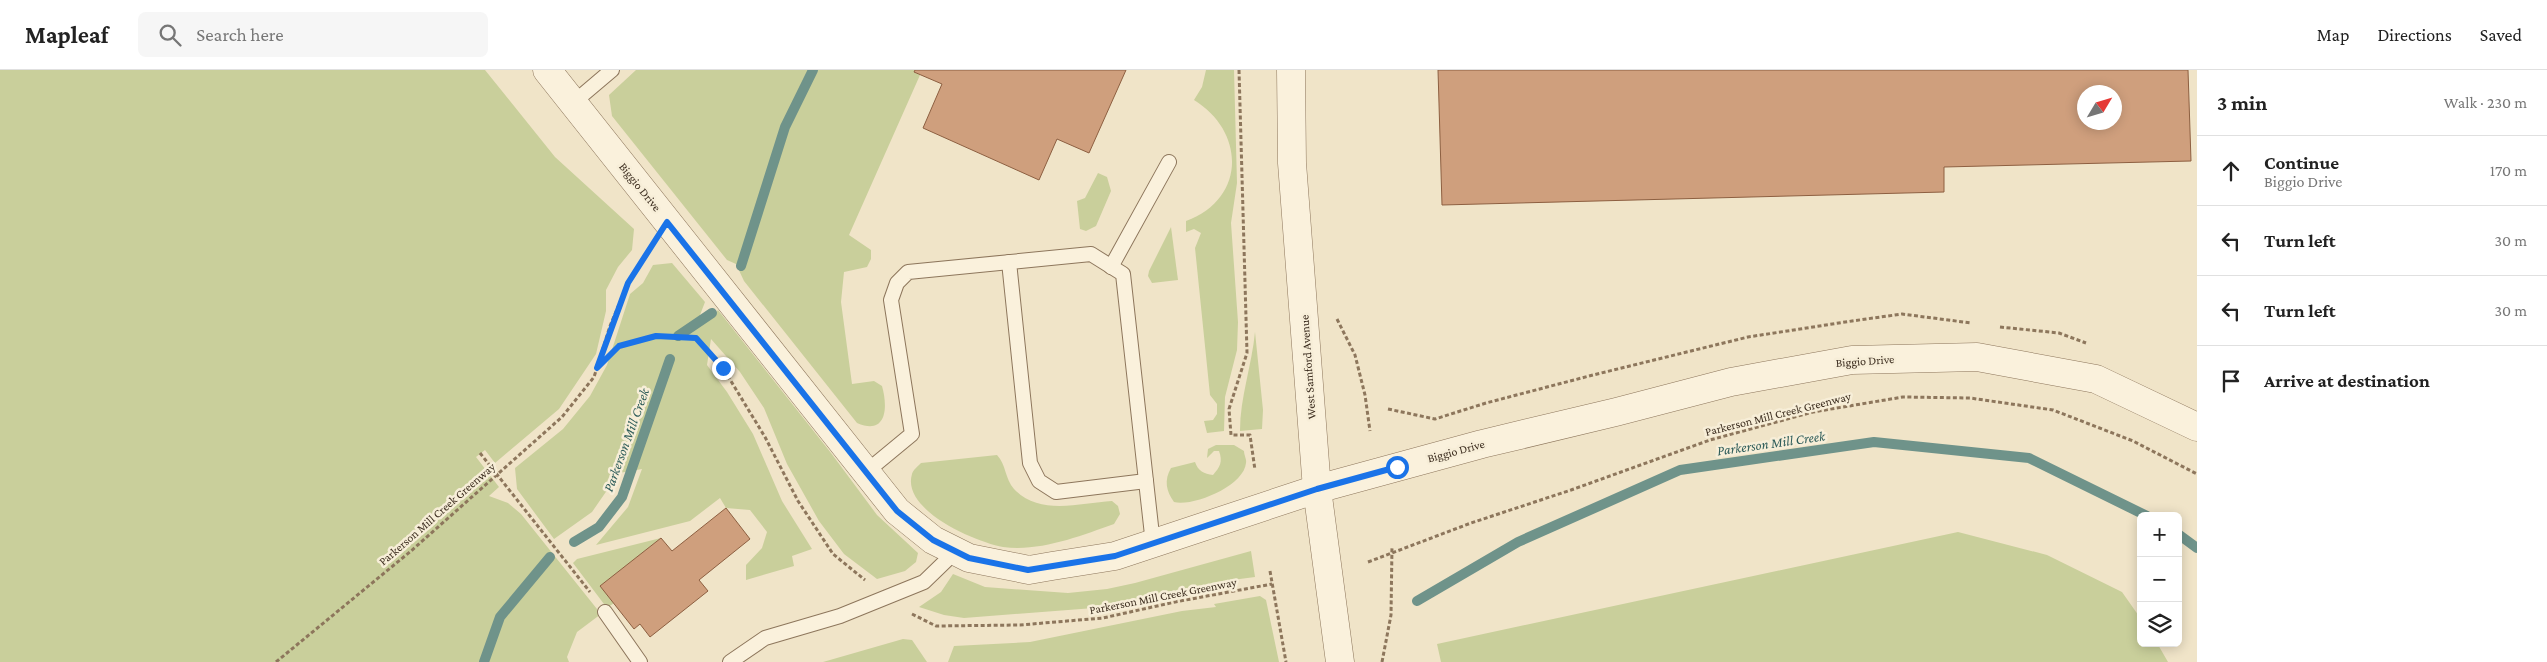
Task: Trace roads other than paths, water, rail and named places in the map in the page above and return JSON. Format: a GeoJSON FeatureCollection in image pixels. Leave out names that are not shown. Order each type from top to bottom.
{"type":"FeatureCollection","features":[{"type":"Feature","properties":{"kind":"street","name":"Biggio Drive"},"geometry":{"type":"LineString","coordinates":[[547,70],[897,511],[933,540],[969,558],[1028,570],[1115,556],[1317,489],[1482,444],[1731,382],[1852,360],[1978,357],[2079,375],[2096,379],[2197,427]]}},
{"type":"Feature","properties":{"kind":"street","name":"West Samford Avenue"},"geometry":{"type":"LineString","coordinates":[[1291,70],[1292,163],[1317,489],[1340,662]]}},
{"type":"Feature","properties":{"kind":"lane"},"geometry":{"type":"LineString","coordinates":[[572,103],[612,70]]}},
{"type":"Feature","properties":{"kind":"lane"},"geometry":{"type":"LineString","coordinates":[[1111,267],[1169,162]]}},
{"type":"Feature","properties":{"kind":"lane"},"geometry":{"type":"LineString","coordinates":[[866,472],[912,434],[891,300],[897,283],[908,272],[1091,254],[1123,274],[1153,544]]}},
{"type":"Feature","properties":{"kind":"lane"},"geometry":{"type":"LineString","coordinates":[[1009,262],[1030,463],[1040,481],[1056,492],[1146,481]]}},
{"type":"Feature","properties":{"kind":"lane"},"geometry":{"type":"LineString","coordinates":[[730,662],[765,638],[840,616],[924,582],[956,551]]}},
{"type":"Feature","properties":{"kind":"lane"},"geometry":{"type":"LineString","coordinates":[[605,612],[640,662]]}},
{"type":"Feature","properties":{"kind":"waterway","name":"Parkerson Mill Creek"},"geometry":{"type":"LineString","coordinates":[[741,266],[785,127],[813,70]]}},
{"type":"Feature","properties":{"kind":"waterway","name":"Parkerson Mill Creek"},"geometry":{"type":"LineString","coordinates":[[678,336],[712,313]]}},
{"type":"Feature","properties":{"kind":"waterway","name":"Parkerson Mill Creek"},"geometry":{"type":"LineString","coordinates":[[574,542],[599,527],[622,497],[670,359]]}},
{"type":"Feature","properties":{"kind":"waterway","name":"Parkerson Mill Creek"},"geometry":{"type":"LineString","coordinates":[[1417,601],[1518,542],[1680,470],[1874,442],[2029,458],[2139,512]]}},
{"type":"Feature","properties":{"kind":"waterway","name":"Parkerson Mill Creek"},"geometry":{"type":"LineString","coordinates":[[2182,537],[2197,548]]}},
{"type":"Feature","properties":{"kind":"waterway","name":"Parkerson Mill Creek"},"geometry":{"type":"LineString","coordinates":[[484,662],[500,617],[550,557]]}}]}
